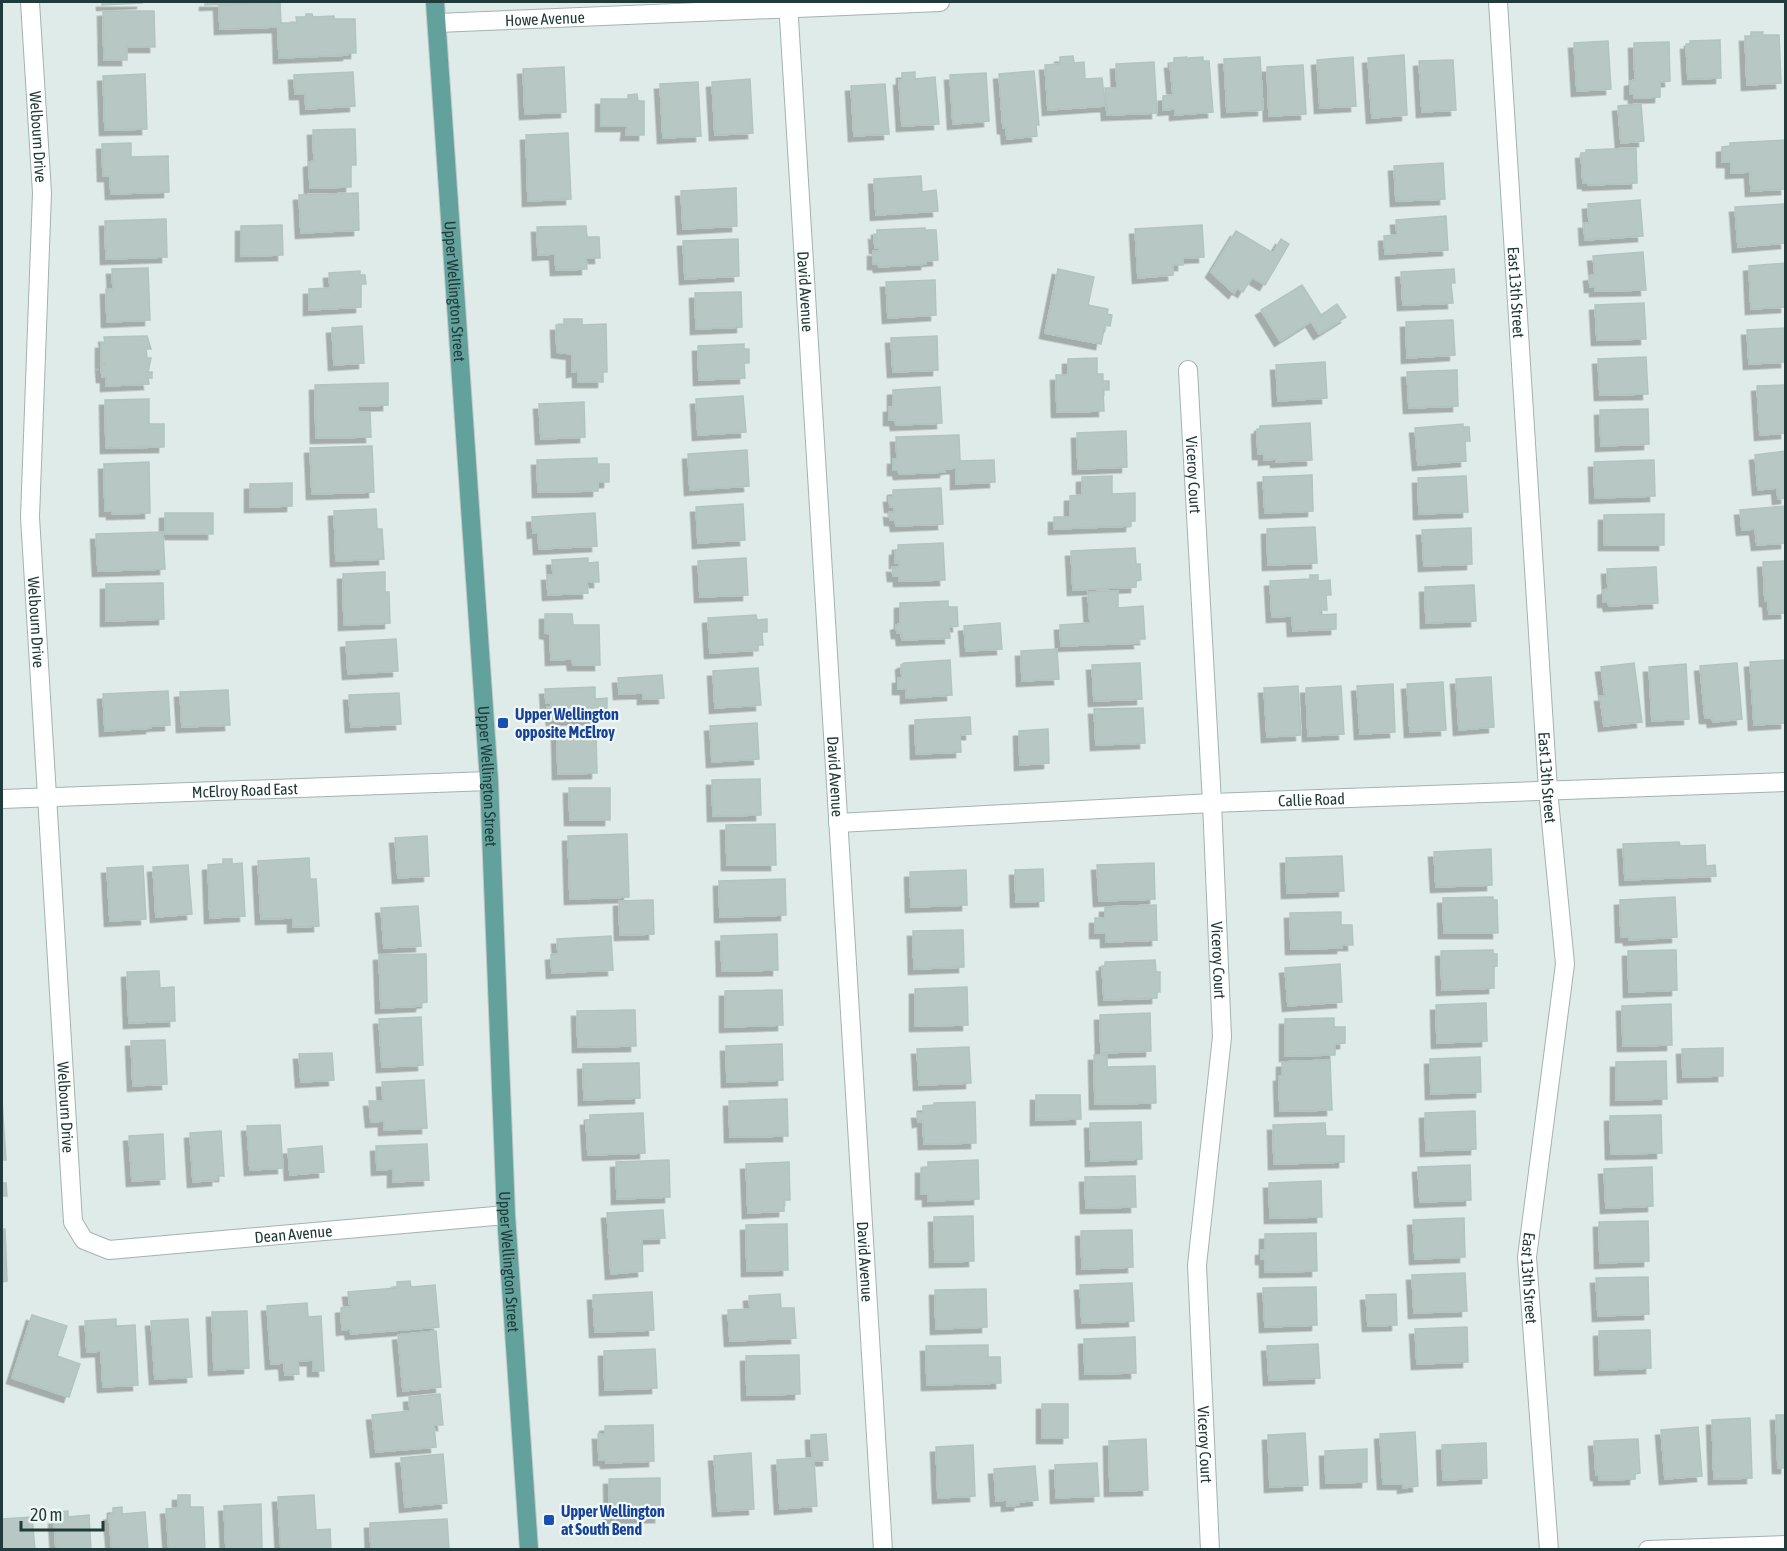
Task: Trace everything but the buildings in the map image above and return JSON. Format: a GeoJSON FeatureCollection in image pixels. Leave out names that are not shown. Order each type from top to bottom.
{"type":"FeatureCollection","features":[{"type":"Feature","properties":{"kind":"main road","name":"Upper Wellington Street"},"geometry":{"type":"LineString","coordinates":[[435,2],[489,782],[506,1215],[529,1550]]}},
{"type":"Feature","properties":{"kind":"street","name":"Welbourn Drive"},"geometry":{"type":"LineString","coordinates":[[30,2],[42,193],[30,517],[73,1222],[84,1240]]}},
{"type":"Feature","properties":{"kind":"street","name":"Howe Avenue"},"geometry":{"type":"LineString","coordinates":[[437,23],[788,5],[940,2]]}},
{"type":"Feature","properties":{"kind":"street","name":"East 13th Street"},"geometry":{"type":"LineString","coordinates":[[1498,2],[1548,790],[1565,964],[1527,1257],[1549,1550]]}},
{"type":"Feature","properties":{"kind":"street","name":"David Avenue"},"geometry":{"type":"LineString","coordinates":[[788,5],[883,1550]]}},
{"type":"Feature","properties":{"kind":"street","name":"Viceroy Court"},"geometry":{"type":"LineString","coordinates":[[1188,369],[1212,804],[1222,1037],[1197,1265],[1210,1550]]}},
{"type":"Feature","properties":{"kind":"street","name":"McElroy Road East"},"geometry":{"type":"LineString","coordinates":[[2,799],[489,782]]}},
{"type":"Feature","properties":{"kind":"street","name":"Callie Road"},"geometry":{"type":"LineString","coordinates":[[838,823],[1212,804],[1785,782]]}},
{"type":"Feature","properties":{"kind":"street","name":"Dean Avenue"},"geometry":{"type":"LineString","coordinates":[[84,1240],[109,1250],[506,1215]]}},
{"type":"Feature","properties":{"kind":"street"},"geometry":{"type":"LineString","coordinates":[[1648,1550],[1785,1545]]}},
{"type":"Feature","properties":{"kind":"place","name":"Upper Wellington opposite McElroy"},"geometry":{"type":"Point","coordinates":[503,723]}},
{"type":"Feature","properties":{"kind":"place","name":"Upper Wellington at South Bend"},"geometry":{"type":"Point","coordinates":[549,1520]}}]}
